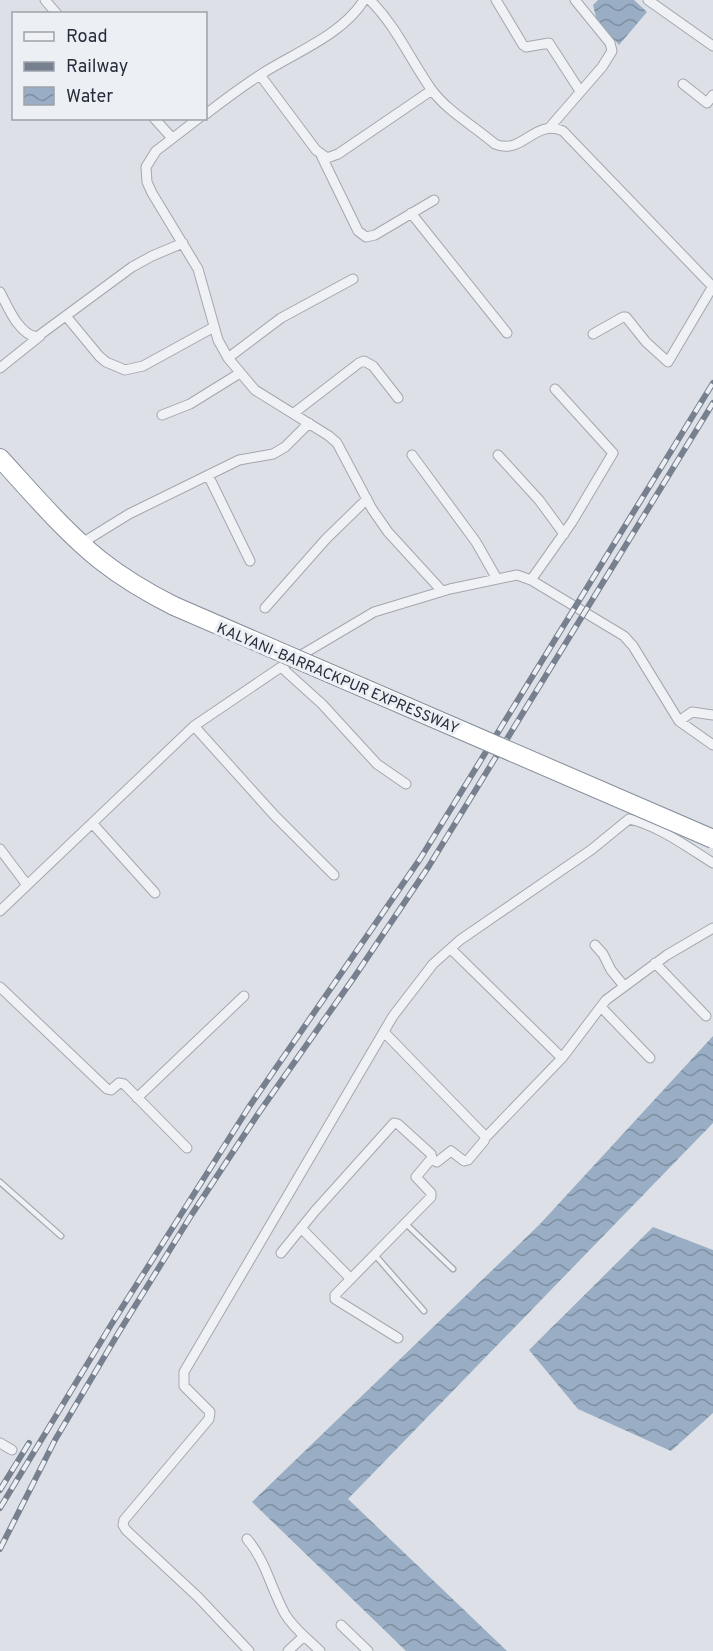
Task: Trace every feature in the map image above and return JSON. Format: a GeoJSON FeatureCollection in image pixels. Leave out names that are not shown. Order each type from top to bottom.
{"type":"FeatureCollection","features":[{"type":"Feature","properties":{"kind":"highway","name":"KALYANI-BARRACKPUR EXPRESSWAY"},"geometry":{"type":"LineString","coordinates":[[0,458],[100,560],[140,588],[174,606],[713,839]]}},
{"type":"Feature","properties":{"kind":"street"},"geometry":{"type":"LineString","coordinates":[[45,0],[55,12]]}},
{"type":"Feature","properties":{"kind":"street"},"geometry":{"type":"LineString","coordinates":[[207,113],[260,75],[324,37],[353,14],[364,0]]}},
{"type":"Feature","properties":{"kind":"street"},"geometry":{"type":"LineString","coordinates":[[370,0],[387,17],[432,90],[446,105],[495,144],[502,147],[517,144],[542,129],[550,127],[563,131],[713,287],[668,362],[646,342],[626,317],[592,334]]}},
{"type":"Feature","properties":{"kind":"street"},"geometry":{"type":"LineString","coordinates":[[496,0],[523,45],[526,47],[549,43],[580,91]]}},
{"type":"Feature","properties":{"kind":"street"},"geometry":{"type":"LineString","coordinates":[[550,127],[610,57],[612,47],[575,0]]}},
{"type":"Feature","properties":{"kind":"street"},"geometry":{"type":"LineString","coordinates":[[648,0],[713,46]]}},
{"type":"Feature","properties":{"kind":"street"},"geometry":{"type":"LineString","coordinates":[[260,75],[321,155],[358,231],[366,237],[375,235],[434,200]]}},
{"type":"Feature","properties":{"kind":"street"},"geometry":{"type":"LineString","coordinates":[[683,84],[707,103],[713,95]]}},
{"type":"Feature","properties":{"kind":"street"},"geometry":{"type":"LineString","coordinates":[[321,155],[327,158],[338,154],[432,90]]}},
{"type":"Feature","properties":{"kind":"street"},"geometry":{"type":"LineString","coordinates":[[156,120],[172,138]]}},
{"type":"Feature","properties":{"kind":"street"},"geometry":{"type":"LineString","coordinates":[[196,120],[152,156],[146,167],[146,175],[152,193],[198,269],[218,340],[228,358],[255,390],[330,436],[341,448],[388,532],[442,591]]}},
{"type":"Feature","properties":{"kind":"street"},"geometry":{"type":"LineString","coordinates":[[411,213],[507,333]]}},
{"type":"Feature","properties":{"kind":"street"},"geometry":{"type":"LineString","coordinates":[[0,368],[132,267],[183,243]]}},
{"type":"Feature","properties":{"kind":"street"},"geometry":{"type":"LineString","coordinates":[[228,358],[286,315],[353,279]]}},
{"type":"Feature","properties":{"kind":"street"},"geometry":{"type":"LineString","coordinates":[[0,292],[20,326],[30,336],[37,337],[43,334]]}},
{"type":"Feature","properties":{"kind":"street"},"geometry":{"type":"LineString","coordinates":[[66,316],[106,363],[125,370],[143,366],[214,327]]}},
{"type":"Feature","properties":{"kind":"street"},"geometry":{"type":"LineString","coordinates":[[294,413],[332,382],[364,361],[373,366],[398,399]]}},
{"type":"Feature","properties":{"kind":"street"},"geometry":{"type":"LineString","coordinates":[[162,415],[190,404],[240,373]]}},
{"type":"Feature","properties":{"kind":"street"},"geometry":{"type":"LineString","coordinates":[[531,579],[564,534],[613,453],[555,389]]}},
{"type":"Feature","properties":{"kind":"street"},"geometry":{"type":"LineString","coordinates":[[82,543],[129,514],[239,460],[273,454],[285,447],[309,423]]}},
{"type":"Feature","properties":{"kind":"street"},"geometry":{"type":"LineString","coordinates":[[412,455],[476,542],[497,579]]}},
{"type":"Feature","properties":{"kind":"street"},"geometry":{"type":"LineString","coordinates":[[498,455],[539,500],[564,534]]}},
{"type":"Feature","properties":{"kind":"street"},"geometry":{"type":"LineString","coordinates":[[207,475],[250,561]]}},
{"type":"Feature","properties":{"kind":"street"},"geometry":{"type":"LineString","coordinates":[[265,608],[326,539],[368,499]]}},
{"type":"Feature","properties":{"kind":"street"},"geometry":{"type":"LineString","coordinates":[[0,911],[194,726],[280,667],[374,612],[442,591],[517,575],[531,579],[624,636],[633,646],[679,721],[713,745]]}},
{"type":"Feature","properties":{"kind":"street"},"geometry":{"type":"LineString","coordinates":[[280,667],[328,710],[377,764],[406,784]]}},
{"type":"Feature","properties":{"kind":"street"},"geometry":{"type":"LineString","coordinates":[[679,721],[692,712],[713,715]]}},
{"type":"Feature","properties":{"kind":"street"},"geometry":{"type":"LineString","coordinates":[[194,726],[275,816],[334,875]]}},
{"type":"Feature","properties":{"kind":"street"},"geometry":{"type":"LineString","coordinates":[[249,1651],[198,1597],[126,1530],[123,1524],[209,1419],[210,1412],[184,1386],[184,1372],[393,1016],[433,964],[591,850],[629,819],[668,836],[713,863]]}},
{"type":"Feature","properties":{"kind":"street"},"geometry":{"type":"LineString","coordinates":[[92,823],[155,893]]}},
{"type":"Feature","properties":{"kind":"street"},"geometry":{"type":"LineString","coordinates":[[0,849],[27,885]]}},
{"type":"Feature","properties":{"kind":"street"},"geometry":{"type":"LineString","coordinates":[[281,1253],[394,1124],[398,1124],[437,1162],[451,1151],[464,1161],[468,1160],[486,1136],[562,1058],[601,1007],[655,963],[713,927]]}},
{"type":"Feature","properties":{"kind":"street"},"geometry":{"type":"LineString","coordinates":[[595,945],[624,986]]}},
{"type":"Feature","properties":{"kind":"street"},"geometry":{"type":"LineString","coordinates":[[451,949],[562,1058]]}},
{"type":"Feature","properties":{"kind":"street"},"geometry":{"type":"LineString","coordinates":[[655,963],[706,1016]]}},
{"type":"Feature","properties":{"kind":"street"},"geometry":{"type":"LineString","coordinates":[[0,987],[107,1089],[111,1090],[122,1083],[187,1148]]}},
{"type":"Feature","properties":{"kind":"street"},"geometry":{"type":"LineString","coordinates":[[137,1098],[244,996]]}},
{"type":"Feature","properties":{"kind":"street"},"geometry":{"type":"LineString","coordinates":[[601,1007],[650,1058]]}},
{"type":"Feature","properties":{"kind":"street"},"geometry":{"type":"LineString","coordinates":[[384,1032],[486,1136]]}},
{"type":"Feature","properties":{"kind":"street"},"geometry":{"type":"LineString","coordinates":[[398,1338],[335,1299],[335,1295],[431,1197],[431,1193],[416,1176],[432,1159]]}},
{"type":"Feature","properties":{"kind":"street"},"geometry":{"type":"LineString","coordinates":[[301,1228],[351,1279]]}},
{"type":"Feature","properties":{"kind":"street"},"geometry":{"type":"LineString","coordinates":[[0,1443],[12,1450]]}},
{"type":"Feature","properties":{"kind":"street"},"geometry":{"type":"LineString","coordinates":[[247,1539],[259,1555],[286,1615],[320,1651]]}},
{"type":"Feature","properties":{"kind":"street"},"geometry":{"type":"LineString","coordinates":[[341,1625],[368,1651]]}},
{"type":"Feature","properties":{"kind":"street"},"geometry":{"type":"LineString","coordinates":[[288,1651],[304,1636]]}},
{"type":"Feature","properties":{"kind":"lane"},"geometry":{"type":"LineString","coordinates":[[0,1182],[61,1236]]}},
{"type":"Feature","properties":{"kind":"lane"},"geometry":{"type":"LineString","coordinates":[[405,1223],[453,1269]]}},
{"type":"Feature","properties":{"kind":"lane"},"geometry":{"type":"LineString","coordinates":[[375,1255],[424,1311]]}},
{"type":"Feature","properties":{"kind":"water"},"geometry":{"type":"Polygon","coordinates":[[[598,0],[634,0],[647,12],[619,45],[597,21],[593,5],[598,0]]]}},
{"type":"Feature","properties":{"kind":"water"},"geometry":{"type":"Polygon","coordinates":[[[713,1036],[713,1123],[348,1499],[507,1651],[406,1651],[252,1502],[540,1224],[713,1036]]]}},
{"type":"Feature","properties":{"kind":"water"},"geometry":{"type":"Polygon","coordinates":[[[653,1227],[713,1250],[713,1413],[671,1451],[578,1409],[529,1350],[653,1227]]]}},
{"type":"Feature","properties":{"kind":"railway"},"geometry":{"type":"LineString","coordinates":[[0,1508],[111,1325],[249,1107],[420,859],[713,383]]}},
{"type":"Feature","properties":{"kind":"railway"},"geometry":{"type":"LineString","coordinates":[[0,1549],[55,1440],[192,1214],[429,866],[713,403]]}},
{"type":"Feature","properties":{"kind":"railway"},"geometry":{"type":"LineString","coordinates":[[0,1490],[29,1443]]}}]}
